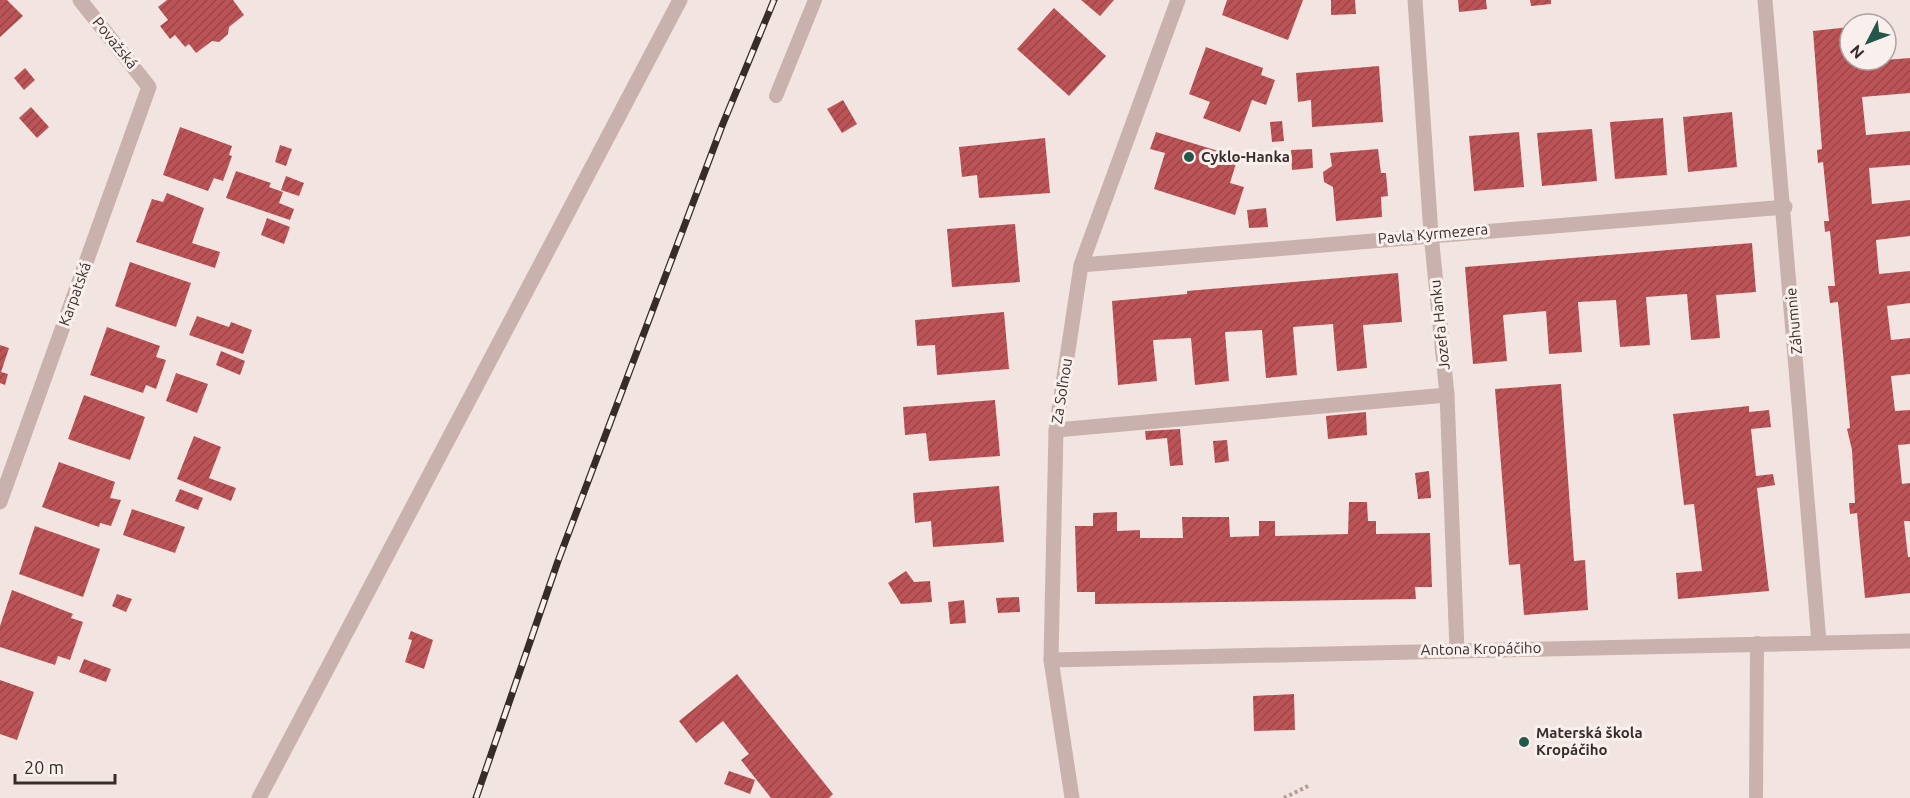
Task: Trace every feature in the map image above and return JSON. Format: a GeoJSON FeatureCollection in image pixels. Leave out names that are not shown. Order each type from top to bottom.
{"type":"FeatureCollection","features":[{"type":"Feature","properties":{"kind":"street","name":"Považská"},"geometry":{"type":"LineString","coordinates":[[80,0],[149,87]]}},
{"type":"Feature","properties":{"kind":"street"},"geometry":{"type":"LineString","coordinates":[[259,798],[680,0]]}},
{"type":"Feature","properties":{"kind":"street","name":"Za Soľnou"},"geometry":{"type":"LineString","coordinates":[[1072,798],[1052,660],[1056,430],[1081,265],[1178,0]]}},
{"type":"Feature","properties":{"kind":"street","name":"Jozefa Hanku"},"geometry":{"type":"LineString","coordinates":[[1415,0],[1431,234],[1447,395],[1458,650]]}},
{"type":"Feature","properties":{"kind":"street","name":"Záhumnie"},"geometry":{"type":"LineString","coordinates":[[1765,0],[1785,207],[1820,642]]}},
{"type":"Feature","properties":{"kind":"street","name":"Karpatská"},"geometry":{"type":"LineString","coordinates":[[0,501],[149,87]]}},
{"type":"Feature","properties":{"kind":"street","name":"Pavla Kyrmezera"},"geometry":{"type":"LineString","coordinates":[[1081,265],[1431,234],[1785,207]]}},
{"type":"Feature","properties":{"kind":"street"},"geometry":{"type":"LineString","coordinates":[[1056,430],[1447,395]]}},
{"type":"Feature","properties":{"kind":"street","name":"Antona Kropáčiho"},"geometry":{"type":"LineString","coordinates":[[1052,660],[1910,641]]}},
{"type":"Feature","properties":{"kind":"lane"},"geometry":{"type":"LineString","coordinates":[[776,96],[815,0]]}},
{"type":"Feature","properties":{"kind":"lane"},"geometry":{"type":"LineString","coordinates":[[1756,798],[1757,643]]}},
{"type":"Feature","properties":{"kind":"path"},"geometry":{"type":"LineString","coordinates":[[1284,798],[1310,785]]}},
{"type":"Feature","properties":{"kind":"building"},"geometry":{"type":"Polygon","coordinates":[[[0,0],[7,0],[23,16],[0,37],[0,0]]]}},
{"type":"Feature","properties":{"kind":"building"},"geometry":{"type":"Polygon","coordinates":[[[167,0],[233,0],[244,15],[229,27],[228,34],[219,42],[212,41],[196,53],[189,44],[185,47],[175,35],[170,39],[160,26],[168,20],[158,7],[167,0]]]}},
{"type":"Feature","properties":{"kind":"building"},"geometry":{"type":"Polygon","coordinates":[[[1081,0],[1114,0],[1100,16],[1081,0]]]}},
{"type":"Feature","properties":{"kind":"building"},"geometry":{"type":"Polygon","coordinates":[[[1227,0],[1303,0],[1288,40],[1222,15],[1227,0]]]}},
{"type":"Feature","properties":{"kind":"building"},"geometry":{"type":"Polygon","coordinates":[[[1331,0],[1355,0],[1356,14],[1331,15],[1331,0]]]}},
{"type":"Feature","properties":{"kind":"building"},"geometry":{"type":"Polygon","coordinates":[[[1458,0],[1486,0],[1487,9],[1459,12],[1458,0]]]}},
{"type":"Feature","properties":{"kind":"building"},"geometry":{"type":"Polygon","coordinates":[[[1530,0],[1551,0],[1551,4],[1531,6],[1530,0]]]}},
{"type":"Feature","properties":{"kind":"building"},"geometry":{"type":"Polygon","coordinates":[[[1054,8],[1106,56],[1069,96],[1017,49],[1054,8]]]}},
{"type":"Feature","properties":{"kind":"building"},"geometry":{"type":"Polygon","coordinates":[[[1838,28],[1838,72],[1898,72],[1898,59],[1910,58],[1910,93],[1862,97],[1866,135],[1910,131],[1910,165],[1869,168],[1872,204],[1910,200],[1910,236],[1876,240],[1879,274],[1910,271],[1910,303],[1887,306],[1891,340],[1910,338],[1910,374],[1891,376],[1895,411],[1910,410],[1910,444],[1898,445],[1902,484],[1910,483],[1910,521],[1904,521],[1908,557],[1910,557],[1910,593],[1865,598],[1857,513],[1850,514],[1849,503],[1855,503],[1852,450],[1847,429],[1850,428],[1838,302],[1830,303],[1828,286],[1835,286],[1830,231],[1825,232],[1824,221],[1829,221],[1823,162],[1818,163],[1817,150],[1822,149],[1813,31],[1838,28]]]}},
{"type":"Feature","properties":{"kind":"building"},"geometry":{"type":"Polygon","coordinates":[[[1206,47],[1263,68],[1261,75],[1275,80],[1266,105],[1252,100],[1240,132],[1203,118],[1210,102],[1189,94],[1206,47]]]}},
{"type":"Feature","properties":{"kind":"building"},"geometry":{"type":"Polygon","coordinates":[[[1379,66],[1383,122],[1312,127],[1311,100],[1298,102],[1296,73],[1379,66]]]}},
{"type":"Feature","properties":{"kind":"building"},"geometry":{"type":"Polygon","coordinates":[[[25,68],[35,80],[24,90],[14,78],[25,68]]]}},
{"type":"Feature","properties":{"kind":"building"},"geometry":{"type":"Polygon","coordinates":[[[843,100],[857,124],[842,133],[827,109],[843,100]]]}},
{"type":"Feature","properties":{"kind":"building"},"geometry":{"type":"Polygon","coordinates":[[[31,107],[49,127],[37,138],[19,118],[31,107]]]}},
{"type":"Feature","properties":{"kind":"building"},"geometry":{"type":"Polygon","coordinates":[[[1732,112],[1737,167],[1688,172],[1683,117],[1732,112]]]}},
{"type":"Feature","properties":{"kind":"building"},"geometry":{"type":"Polygon","coordinates":[[[1663,118],[1667,175],[1615,179],[1610,122],[1663,118]]]}},
{"type":"Feature","properties":{"kind":"building"},"geometry":{"type":"Polygon","coordinates":[[[1282,121],[1284,141],[1272,142],[1270,122],[1282,121]]]}},
{"type":"Feature","properties":{"kind":"building"},"geometry":{"type":"Polygon","coordinates":[[[180,127],[232,146],[229,155],[232,156],[223,181],[214,178],[208,191],[163,175],[180,127]]]}},
{"type":"Feature","properties":{"kind":"building"},"geometry":{"type":"Polygon","coordinates":[[[1592,129],[1597,181],[1542,186],[1537,133],[1592,129]]]}},
{"type":"Feature","properties":{"kind":"building"},"geometry":{"type":"Polygon","coordinates":[[[1156,132],[1238,157],[1230,183],[1244,187],[1235,215],[1154,189],[1165,153],[1150,149],[1156,132]]]}},
{"type":"Feature","properties":{"kind":"building"},"geometry":{"type":"Polygon","coordinates":[[[1519,132],[1524,187],[1474,191],[1469,136],[1519,132]]]}},
{"type":"Feature","properties":{"kind":"building"},"geometry":{"type":"Polygon","coordinates":[[[1045,138],[1050,193],[979,198],[977,175],[962,177],[959,147],[1045,138]]]}},
{"type":"Feature","properties":{"kind":"building"},"geometry":{"type":"Polygon","coordinates":[[[280,145],[292,149],[286,166],[275,162],[280,145]]]}},
{"type":"Feature","properties":{"kind":"building"},"geometry":{"type":"Polygon","coordinates":[[[1312,149],[1313,168],[1292,170],[1291,150],[1312,149]]]}},
{"type":"Feature","properties":{"kind":"building"},"geometry":{"type":"Polygon","coordinates":[[[1378,149],[1381,173],[1386,173],[1388,196],[1381,197],[1382,217],[1336,221],[1333,187],[1324,182],[1323,172],[1332,166],[1330,153],[1378,149]]]}},
{"type":"Feature","properties":{"kind":"building"},"geometry":{"type":"Polygon","coordinates":[[[236,171],[271,183],[269,187],[283,192],[279,203],[294,209],[290,220],[226,198],[236,171]]]}},
{"type":"Feature","properties":{"kind":"building"},"geometry":{"type":"Polygon","coordinates":[[[286,176],[304,183],[299,196],[281,190],[286,176]]]}},
{"type":"Feature","properties":{"kind":"building"},"geometry":{"type":"Polygon","coordinates":[[[167,193],[204,208],[192,243],[220,252],[215,268],[136,242],[152,199],[163,202],[167,193]]]}},
{"type":"Feature","properties":{"kind":"building"},"geometry":{"type":"Polygon","coordinates":[[[1266,208],[1268,227],[1249,228],[1247,210],[1266,208]]]}},
{"type":"Feature","properties":{"kind":"building"},"geometry":{"type":"Polygon","coordinates":[[[267,218],[290,227],[284,244],[261,235],[267,218]]]}},
{"type":"Feature","properties":{"kind":"building"},"geometry":{"type":"Polygon","coordinates":[[[1015,224],[1020,282],[952,287],[947,229],[1015,224]]]}},
{"type":"Feature","properties":{"kind":"building"},"geometry":{"type":"Polygon","coordinates":[[[1752,243],[1756,292],[1716,295],[1720,338],[1691,340],[1687,294],[1646,297],[1650,345],[1620,347],[1616,300],[1578,302],[1582,352],[1549,354],[1546,311],[1503,315],[1507,361],[1473,364],[1465,267],[1752,243]]]}},
{"type":"Feature","properties":{"kind":"building"},"geometry":{"type":"Polygon","coordinates":[[[130,262],[191,283],[176,327],[115,306],[130,262]]]}},
{"type":"Feature","properties":{"kind":"building"},"geometry":{"type":"Polygon","coordinates":[[[1398,273],[1402,322],[1363,325],[1367,368],[1337,371],[1333,324],[1293,327],[1297,375],[1266,378],[1262,330],[1225,332],[1229,381],[1195,385],[1191,338],[1153,340],[1157,381],[1118,385],[1112,301],[1187,294],[1187,291],[1398,273]]]}},
{"type":"Feature","properties":{"kind":"building"},"geometry":{"type":"Polygon","coordinates":[[[1004,312],[1009,369],[937,375],[935,345],[917,346],[915,320],[1004,312]]]}},
{"type":"Feature","properties":{"kind":"building"},"geometry":{"type":"Polygon","coordinates":[[[197,316],[229,327],[231,322],[252,330],[243,354],[189,335],[197,316]]]}},
{"type":"Feature","properties":{"kind":"building"},"geometry":{"type":"Polygon","coordinates":[[[107,327],[160,346],[156,357],[166,360],[156,389],[146,385],[143,393],[90,375],[107,327]]]}},
{"type":"Feature","properties":{"kind":"building"},"geometry":{"type":"Polygon","coordinates":[[[0,345],[9,348],[1,372],[8,374],[5,385],[0,383],[0,345]]]}},
{"type":"Feature","properties":{"kind":"building"},"geometry":{"type":"Polygon","coordinates":[[[221,351],[245,361],[240,375],[216,365],[221,351]]]}},
{"type":"Feature","properties":{"kind":"building"},"geometry":{"type":"Polygon","coordinates":[[[176,373],[208,384],[197,413],[166,401],[176,373]]]}},
{"type":"Feature","properties":{"kind":"building"},"geometry":{"type":"Polygon","coordinates":[[[1561,384],[1574,561],[1585,560],[1588,610],[1524,615],[1520,564],[1509,565],[1495,389],[1561,384]]]}},
{"type":"Feature","properties":{"kind":"building"},"geometry":{"type":"Polygon","coordinates":[[[84,395],[145,417],[130,460],[68,439],[84,395]]]}},
{"type":"Feature","properties":{"kind":"building"},"geometry":{"type":"Polygon","coordinates":[[[995,400],[1000,456],[929,461],[926,433],[905,435],[903,407],[995,400]]]}},
{"type":"Feature","properties":{"kind":"building"},"geometry":{"type":"Polygon","coordinates":[[[1749,406],[1749,412],[1769,410],[1771,427],[1751,429],[1756,476],[1773,474],[1775,485],[1757,488],[1769,591],[1678,599],[1676,573],[1702,571],[1694,504],[1684,505],[1673,414],[1749,406]]]}},
{"type":"Feature","properties":{"kind":"building"},"geometry":{"type":"Polygon","coordinates":[[[1366,412],[1367,435],[1328,439],[1326,416],[1366,412]]]}},
{"type":"Feature","properties":{"kind":"building"},"geometry":{"type":"Polygon","coordinates":[[[1180,429],[1183,465],[1170,466],[1167,438],[1146,440],[1145,431],[1180,429]]]}},
{"type":"Feature","properties":{"kind":"building"},"geometry":{"type":"Polygon","coordinates":[[[194,436],[221,447],[209,478],[236,488],[231,501],[177,479],[194,436]]]}},
{"type":"Feature","properties":{"kind":"building"},"geometry":{"type":"Polygon","coordinates":[[[1227,440],[1229,461],[1215,463],[1213,441],[1227,440]]]}},
{"type":"Feature","properties":{"kind":"building"},"geometry":{"type":"Polygon","coordinates":[[[59,462],[115,482],[110,498],[121,500],[111,526],[100,523],[99,527],[42,507],[59,462]]]}},
{"type":"Feature","properties":{"kind":"building"},"geometry":{"type":"Polygon","coordinates":[[[1429,471],[1431,498],[1418,499],[1415,473],[1429,471]]]}},
{"type":"Feature","properties":{"kind":"building"},"geometry":{"type":"Polygon","coordinates":[[[999,486],[1004,542],[933,547],[931,521],[915,523],[913,493],[999,486]]]}},
{"type":"Feature","properties":{"kind":"building"},"geometry":{"type":"Polygon","coordinates":[[[180,489],[203,498],[198,510],[175,501],[180,489]]]}},
{"type":"Feature","properties":{"kind":"building"},"geometry":{"type":"Polygon","coordinates":[[[1349,502],[1367,502],[1368,521],[1376,521],[1376,534],[1430,533],[1432,587],[1415,587],[1416,599],[1095,604],[1095,592],[1077,592],[1075,526],[1093,526],[1093,513],[1117,512],[1117,531],[1140,530],[1140,538],[1183,538],[1182,517],[1229,517],[1230,537],[1259,536],[1259,521],[1275,521],[1275,536],[1348,534],[1349,502]]]}},
{"type":"Feature","properties":{"kind":"building"},"geometry":{"type":"Polygon","coordinates":[[[132,509],[185,527],[175,553],[123,535],[132,509]]]}},
{"type":"Feature","properties":{"kind":"building"},"geometry":{"type":"Polygon","coordinates":[[[35,526],[100,549],[83,597],[19,574],[35,526]]]}},
{"type":"Feature","properties":{"kind":"building"},"geometry":{"type":"Polygon","coordinates":[[[906,571],[914,582],[930,581],[932,602],[901,604],[888,583],[906,571]]]}},
{"type":"Feature","properties":{"kind":"building"},"geometry":{"type":"Polygon","coordinates":[[[12,590],[73,614],[71,618],[83,622],[70,660],[58,656],[55,665],[0,647],[0,626],[12,590]]]}},
{"type":"Feature","properties":{"kind":"building"},"geometry":{"type":"Polygon","coordinates":[[[117,594],[132,599],[126,612],[112,606],[117,594]]]}},
{"type":"Feature","properties":{"kind":"building"},"geometry":{"type":"Polygon","coordinates":[[[1019,597],[1020,612],[998,613],[996,598],[1019,597]]]}},
{"type":"Feature","properties":{"kind":"building"},"geometry":{"type":"Polygon","coordinates":[[[964,600],[966,623],[950,624],[948,602],[964,600]]]}},
{"type":"Feature","properties":{"kind":"building"},"geometry":{"type":"Polygon","coordinates":[[[411,631],[433,640],[424,669],[405,662],[412,640],[408,639],[411,631]]]}},
{"type":"Feature","properties":{"kind":"building"},"geometry":{"type":"Polygon","coordinates":[[[84,659],[111,669],[106,682],[79,672],[84,659]]]}},
{"type":"Feature","properties":{"kind":"building"},"geometry":{"type":"Polygon","coordinates":[[[737,674],[833,794],[829,798],[771,798],[741,760],[749,754],[723,721],[696,743],[679,721],[737,674]]]}},
{"type":"Feature","properties":{"kind":"building"},"geometry":{"type":"Polygon","coordinates":[[[0,680],[34,692],[17,740],[0,734],[0,680]]]}},
{"type":"Feature","properties":{"kind":"building"},"geometry":{"type":"Polygon","coordinates":[[[1294,694],[1295,730],[1254,731],[1253,696],[1294,694]]]}},
{"type":"Feature","properties":{"kind":"building"},"geometry":{"type":"Polygon","coordinates":[[[729,771],[755,780],[750,794],[724,784],[729,771]]]}},
{"type":"Feature","properties":{"kind":"railway"},"geometry":{"type":"LineString","coordinates":[[476,798],[558,561],[722,126],[774,0]]}},
{"type":"Feature","properties":{"kind":"place","name":"Cyklo-Hanka"},"geometry":{"type":"Point","coordinates":[1189,157]}},
{"type":"Feature","properties":{"kind":"place","name":"Materská škola Kropáčiho"},"geometry":{"type":"Point","coordinates":[1524,742]}}]}
